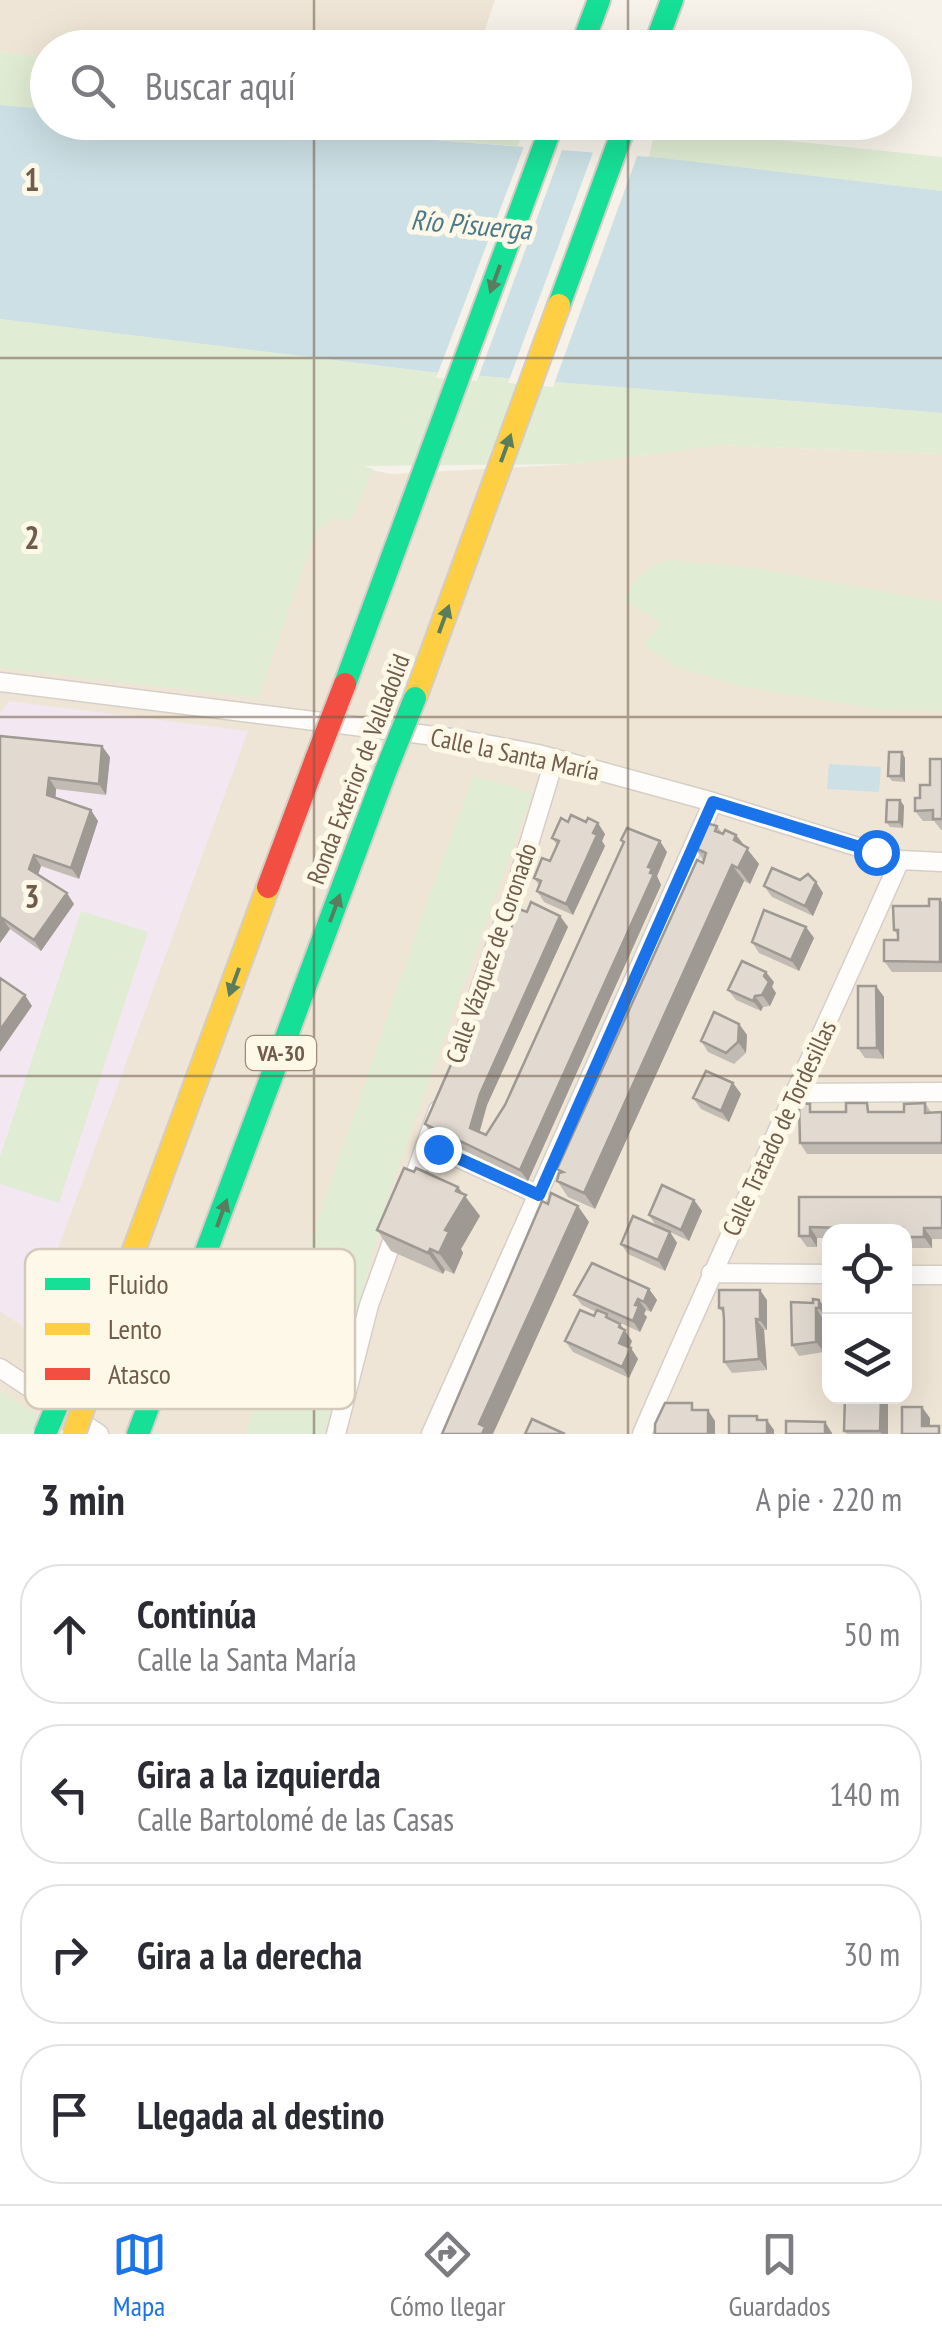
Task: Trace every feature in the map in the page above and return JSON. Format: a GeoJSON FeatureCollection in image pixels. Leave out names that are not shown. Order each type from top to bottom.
{"type":"FeatureCollection","features":[{"type":"Feature","properties":{"kind":"highway"},"geometry":{"type":"LineString","coordinates":[[588,30],[599,0]]}},
{"type":"Feature","properties":{"kind":"highway"},"geometry":{"type":"LineString","coordinates":[[661,30],[672,0]]}},
{"type":"Feature","properties":{"kind":"highway","name":"Ronda Exterior de Valladolid"},"geometry":{"type":"LineString","coordinates":[[133,1249],[546,140]]}},
{"type":"Feature","properties":{"kind":"highway","name":"Ronda Exterior de Valladolid"},"geometry":{"type":"LineString","coordinates":[[209,1249],[619,140]]}},
{"type":"Feature","properties":{"kind":"highway"},"geometry":{"type":"LineString","coordinates":[[45,1434],[61,1409]]}},
{"type":"Feature","properties":{"kind":"highway","name":"Ronda Exterior de Valladolid"},"geometry":{"type":"LineString","coordinates":[[74,1434],[78,1409]]}},
{"type":"Feature","properties":{"kind":"highway","name":"Ronda Exterior de Valladolid"},"geometry":{"type":"LineString","coordinates":[[138,1434],[157,1422]]}},
{"type":"Feature","properties":{"kind":"street","name":"Calle la Santa María"},"geometry":{"type":"LineString","coordinates":[[0,682],[459,739],[555,758],[900,860]]}},
{"type":"Feature","properties":{"kind":"street","name":"Calle Vázquez de Coronado"},"geometry":{"type":"LineString","coordinates":[[355,1360],[369,1305],[515,890],[555,758]]}},
{"type":"Feature","properties":{"kind":"street"},"geometry":{"type":"LineString","coordinates":[[432,1434],[713,802]]}},
{"type":"Feature","properties":{"kind":"street"},"geometry":{"type":"LineString","coordinates":[[900,860],[942,862]]}},
{"type":"Feature","properties":{"kind":"street","name":"Calle Tratado de Tordesillas"},"geometry":{"type":"LineString","coordinates":[[642,1434],[711,1273],[900,860]]}},
{"type":"Feature","properties":{"kind":"street"},"geometry":{"type":"LineString","coordinates":[[797,1092],[942,1092]]}},
{"type":"Feature","properties":{"kind":"street"},"geometry":{"type":"LineString","coordinates":[[426,1144],[539,1195]]}},
{"type":"Feature","properties":{"kind":"street"},"geometry":{"type":"LineString","coordinates":[[711,1273],[822,1274]]}},
{"type":"Feature","properties":{"kind":"street"},"geometry":{"type":"LineString","coordinates":[[912,1275],[942,1276]]}},
{"type":"Feature","properties":{"kind":"street"},"geometry":{"type":"LineString","coordinates":[[0,1368],[25,1385]]}},
{"type":"Feature","properties":{"kind":"street"},"geometry":{"type":"LineString","coordinates":[[62,1409],[99,1434]]}},
{"type":"Feature","properties":{"kind":"street","name":"Calle Vázquez de Coronado"},"geometry":{"type":"LineString","coordinates":[[336,1434],[342,1409]]}},
{"type":"Feature","properties":{"kind":"shaded area"},"geometry":{"type":"Polygon","coordinates":[[[0,0],[495,0],[485,30],[30,30],[30,55],[0,52],[0,0]]]}},
{"type":"Feature","properties":{"kind":"shaded area"},"geometry":{"type":"Polygon","coordinates":[[[0,427],[148,430],[392,474],[574,464],[722,445],[942,454],[942,1434],[0,1434],[0,427]]]}},
{"type":"Feature","properties":{"kind":"shaded area"},"geometry":{"type":"Polygon","coordinates":[[[9,701],[248,731],[58,1249],[25,1249],[25,1328],[0,1311],[0,714],[9,701]]]}},
{"type":"Feature","properties":{"kind":"green space"},"geometry":{"type":"Polygon","coordinates":[[[0,52],[30,55],[30,108],[0,105],[0,52]]]}},
{"type":"Feature","properties":{"kind":"green space"},"geometry":{"type":"Polygon","coordinates":[[[441,140],[520,140],[518,146],[441,140]]]}},
{"type":"Feature","properties":{"kind":"green space"},"geometry":{"type":"Polygon","coordinates":[[[653,140],[780,140],[942,157],[942,191],[649,157],[653,140]]]}},
{"type":"Feature","properties":{"kind":"green space"},"geometry":{"type":"Polygon","coordinates":[[[0,319],[431,372],[942,413],[942,454],[722,445],[574,464],[364,466],[373,469],[351,520],[334,518],[316,531],[258,698],[0,668],[0,319]]]}},
{"type":"Feature","properties":{"kind":"green space"},"geometry":{"type":"Polygon","coordinates":[[[671,560],[753,568],[942,602],[942,710],[877,709],[744,687],[676,667],[643,645],[661,623],[623,600],[642,574],[671,560]]]}},
{"type":"Feature","properties":{"kind":"green space"},"geometry":{"type":"Polygon","coordinates":[[[474,775],[532,793],[390,1190],[355,1319],[355,1249],[308,1249],[474,775]]]}},
{"type":"Feature","properties":{"kind":"green space"},"geometry":{"type":"Polygon","coordinates":[[[81,911],[148,932],[59,1203],[0,1184],[0,1157],[81,911]]]}},
{"type":"Feature","properties":{"kind":"green space"},"geometry":{"type":"Polygon","coordinates":[[[0,1391],[39,1416],[32,1434],[0,1434],[0,1391]]]}},
{"type":"Feature","properties":{"kind":"green space"},"geometry":{"type":"Polygon","coordinates":[[[254,1409],[331,1409],[324,1434],[245,1434],[254,1409]]]}},
{"type":"Feature","properties":{"kind":"water","name":"Río Pisuerga"},"geometry":{"type":"Polygon","coordinates":[[[0,105],[30,108],[30,140],[436,140],[663,158],[942,191],[942,413],[431,372],[0,319],[0,105]]]}},
{"type":"Feature","properties":{"kind":"water"},"geometry":{"type":"Polygon","coordinates":[[[829,764],[881,767],[879,792],[827,789],[829,764]]]}},
{"type":"Feature","properties":{"kind":"pier"},"geometry":{"type":"Polygon","coordinates":[[[526,141],[564,145],[477,381],[436,378],[526,141]]]}},
{"type":"Feature","properties":{"kind":"pier"},"geometry":{"type":"Polygon","coordinates":[[[595,147],[639,151],[553,387],[508,383],[595,147]]]}},
{"type":"Feature","properties":{"kind":"building"},"geometry":{"type":"Polygon","coordinates":[[[0,736],[102,746],[99,784],[49,778],[47,795],[91,810],[71,868],[34,855],[29,869],[67,893],[34,940],[2,918],[0,921],[0,736]]]}},
{"type":"Feature","properties":{"kind":"building"},"geometry":{"type":"Polygon","coordinates":[[[889,752],[902,752],[901,776],[888,776],[889,752]]]}},
{"type":"Feature","properties":{"kind":"building"},"geometry":{"type":"Polygon","coordinates":[[[930,759],[942,759],[942,819],[933,819],[933,810],[915,811],[920,785],[930,785],[930,759]]]}},
{"type":"Feature","properties":{"kind":"building"},"geometry":{"type":"Polygon","coordinates":[[[887,800],[900,800],[899,822],[886,822],[887,800]]]}},
{"type":"Feature","properties":{"kind":"building"},"geometry":{"type":"Polygon","coordinates":[[[571,815],[598,823],[593,833],[597,835],[566,904],[537,891],[541,881],[534,878],[542,858],[550,861],[559,841],[552,838],[561,818],[568,822],[571,815]]]}},
{"type":"Feature","properties":{"kind":"building"},"geometry":{"type":"Polygon","coordinates":[[[706,823],[717,826],[715,831],[736,835],[734,840],[748,848],[738,868],[732,865],[584,1193],[557,1181],[563,1172],[557,1169],[697,860],[703,863],[706,853],[695,848],[706,823]]]}},
{"type":"Feature","properties":{"kind":"building"},"geometry":{"type":"Polygon","coordinates":[[[627,828],[660,841],[648,867],[654,874],[520,1170],[425,1124],[519,909],[527,912],[531,902],[560,916],[480,1094],[470,1128],[486,1135],[505,1105],[627,828]]]}},
{"type":"Feature","properties":{"kind":"building"},"geometry":{"type":"Polygon","coordinates":[[[772,868],[800,880],[808,874],[816,882],[805,906],[764,886],[772,868]]]}},
{"type":"Feature","properties":{"kind":"building"},"geometry":{"type":"Polygon","coordinates":[[[929,899],[940,899],[940,962],[884,961],[884,940],[898,940],[893,906],[929,906],[929,899]]]}},
{"type":"Feature","properties":{"kind":"building"},"geometry":{"type":"Polygon","coordinates":[[[764,910],[806,927],[791,960],[752,942],[764,910]]]}},
{"type":"Feature","properties":{"kind":"building"},"geometry":{"type":"Polygon","coordinates":[[[742,961],[766,972],[764,976],[769,982],[762,995],[755,996],[753,1001],[728,990],[742,961]]]}},
{"type":"Feature","properties":{"kind":"building"},"geometry":{"type":"Polygon","coordinates":[[[0,978],[25,995],[0,1030],[0,978]]]}},
{"type":"Feature","properties":{"kind":"building"},"geometry":{"type":"Polygon","coordinates":[[[858,986],[876,986],[877,1048],[858,1048],[858,986]]]}},
{"type":"Feature","properties":{"kind":"building"},"geometry":{"type":"Polygon","coordinates":[[[714,1012],[739,1024],[738,1042],[726,1053],[701,1041],[714,1012]]]}},
{"type":"Feature","properties":{"kind":"building"},"geometry":{"type":"Polygon","coordinates":[[[706,1071],[733,1083],[721,1111],[693,1098],[706,1071]]]}},
{"type":"Feature","properties":{"kind":"building"},"geometry":{"type":"Polygon","coordinates":[[[799,1103],[810,1104],[810,1112],[846,1112],[846,1103],[867,1103],[868,1112],[904,1112],[904,1104],[925,1103],[925,1113],[942,1112],[942,1143],[800,1143],[799,1103]]]}},
{"type":"Feature","properties":{"kind":"building"},"geometry":{"type":"Polygon","coordinates":[[[404,1168],[414,1172],[416,1168],[458,1187],[456,1191],[466,1195],[445,1230],[449,1232],[439,1253],[430,1249],[428,1253],[377,1230],[404,1168]]]}},
{"type":"Feature","properties":{"kind":"building"},"geometry":{"type":"Polygon","coordinates":[[[662,1185],[694,1200],[681,1230],[649,1215],[662,1185]]]}},
{"type":"Feature","properties":{"kind":"building"},"geometry":{"type":"Polygon","coordinates":[[[551,1193],[578,1206],[479,1424],[485,1427],[482,1434],[442,1434],[542,1201],[548,1204],[551,1193]]]}},
{"type":"Feature","properties":{"kind":"building"},"geometry":{"type":"Polygon","coordinates":[[[799,1197],[942,1197],[942,1228],[924,1228],[924,1237],[912,1237],[912,1224],[822,1224],[822,1227],[810,1227],[810,1236],[799,1236],[799,1197]]]}},
{"type":"Feature","properties":{"kind":"building"},"geometry":{"type":"Polygon","coordinates":[[[633,1216],[670,1232],[658,1260],[621,1244],[633,1216]]]}},
{"type":"Feature","properties":{"kind":"building"},"geometry":{"type":"Polygon","coordinates":[[[592,1263],[649,1289],[644,1302],[638,1299],[635,1305],[639,1306],[633,1321],[574,1295],[592,1263]]]}},
{"type":"Feature","properties":{"kind":"building"},"geometry":{"type":"Polygon","coordinates":[[[719,1290],[760,1290],[760,1320],[756,1319],[759,1359],[724,1362],[719,1290]]]}},
{"type":"Feature","properties":{"kind":"building"},"geometry":{"type":"Polygon","coordinates":[[[813,1299],[819,1300],[816,1342],[792,1345],[791,1302],[813,1303],[813,1299]]]}},
{"type":"Feature","properties":{"kind":"building"},"geometry":{"type":"Polygon","coordinates":[[[580,1310],[594,1316],[597,1310],[607,1314],[625,1330],[619,1343],[631,1348],[622,1367],[565,1341],[580,1310]]]}},
{"type":"Feature","properties":{"kind":"building"},"geometry":{"type":"Polygon","coordinates":[[[665,1403],[692,1403],[692,1410],[708,1410],[708,1434],[655,1434],[655,1424],[665,1403]]]}},
{"type":"Feature","properties":{"kind":"building"},"geometry":{"type":"Polygon","coordinates":[[[845,1404],[881,1404],[880,1431],[844,1431],[845,1404]]]}},
{"type":"Feature","properties":{"kind":"building"},"geometry":{"type":"Polygon","coordinates":[[[902,1407],[922,1407],[922,1426],[939,1426],[939,1434],[902,1434],[902,1407]]]}},
{"type":"Feature","properties":{"kind":"building"},"geometry":{"type":"Polygon","coordinates":[[[729,1416],[767,1420],[767,1434],[729,1434],[729,1416]]]}},
{"type":"Feature","properties":{"kind":"building"},"geometry":{"type":"Polygon","coordinates":[[[532,1419],[565,1434],[525,1434],[532,1419]]]}},
{"type":"Feature","properties":{"kind":"building"},"geometry":{"type":"Polygon","coordinates":[[[786,1421],[825,1422],[825,1434],[786,1434],[786,1421]]]}},
{"type":"Feature","properties":{"kind":"traffic: fast"},"geometry":{"type":"LineString","coordinates":[[588,30],[599,0]]}},
{"type":"Feature","properties":{"kind":"traffic: fast"},"geometry":{"type":"LineString","coordinates":[[661,30],[672,0]]}},
{"type":"Feature","properties":{"kind":"traffic: fast"},"geometry":{"type":"LineString","coordinates":[[345,684],[546,140]]}},
{"type":"Feature","properties":{"kind":"traffic: fast"},"geometry":{"type":"LineString","coordinates":[[559,305],[619,140]]}},
{"type":"Feature","properties":{"kind":"traffic: fast"},"geometry":{"type":"LineString","coordinates":[[386,770],[415,698]]}},
{"type":"Feature","properties":{"kind":"traffic: fast"},"geometry":{"type":"LineString","coordinates":[[207,1249],[386,770]]}},
{"type":"Feature","properties":{"kind":"traffic: fast"},"geometry":{"type":"LineString","coordinates":[[45,1434],[56,1409]]}},
{"type":"Feature","properties":{"kind":"traffic: fast"},"geometry":{"type":"LineString","coordinates":[[138,1434],[147,1409]]}},
{"type":"Feature","properties":{"kind":"traffic: slow"},"geometry":{"type":"LineString","coordinates":[[415,698],[559,305]]}},
{"type":"Feature","properties":{"kind":"traffic: slow"},"geometry":{"type":"LineString","coordinates":[[134,1249],[268,887]]}},
{"type":"Feature","properties":{"kind":"traffic: slow"},"geometry":{"type":"LineString","coordinates":[[74,1434],[83,1409]]}},
{"type":"Feature","properties":{"kind":"traffic: jam"},"geometry":{"type":"LineString","coordinates":[[316,759],[345,684]]}},
{"type":"Feature","properties":{"kind":"traffic: jam"},"geometry":{"type":"LineString","coordinates":[[268,887],[316,759]]}},
{"type":"Feature","properties":{"kind":"route"},"geometry":{"type":"LineString","coordinates":[[438,1149],[539,1195],[713,802],[876,852]]}}]}
